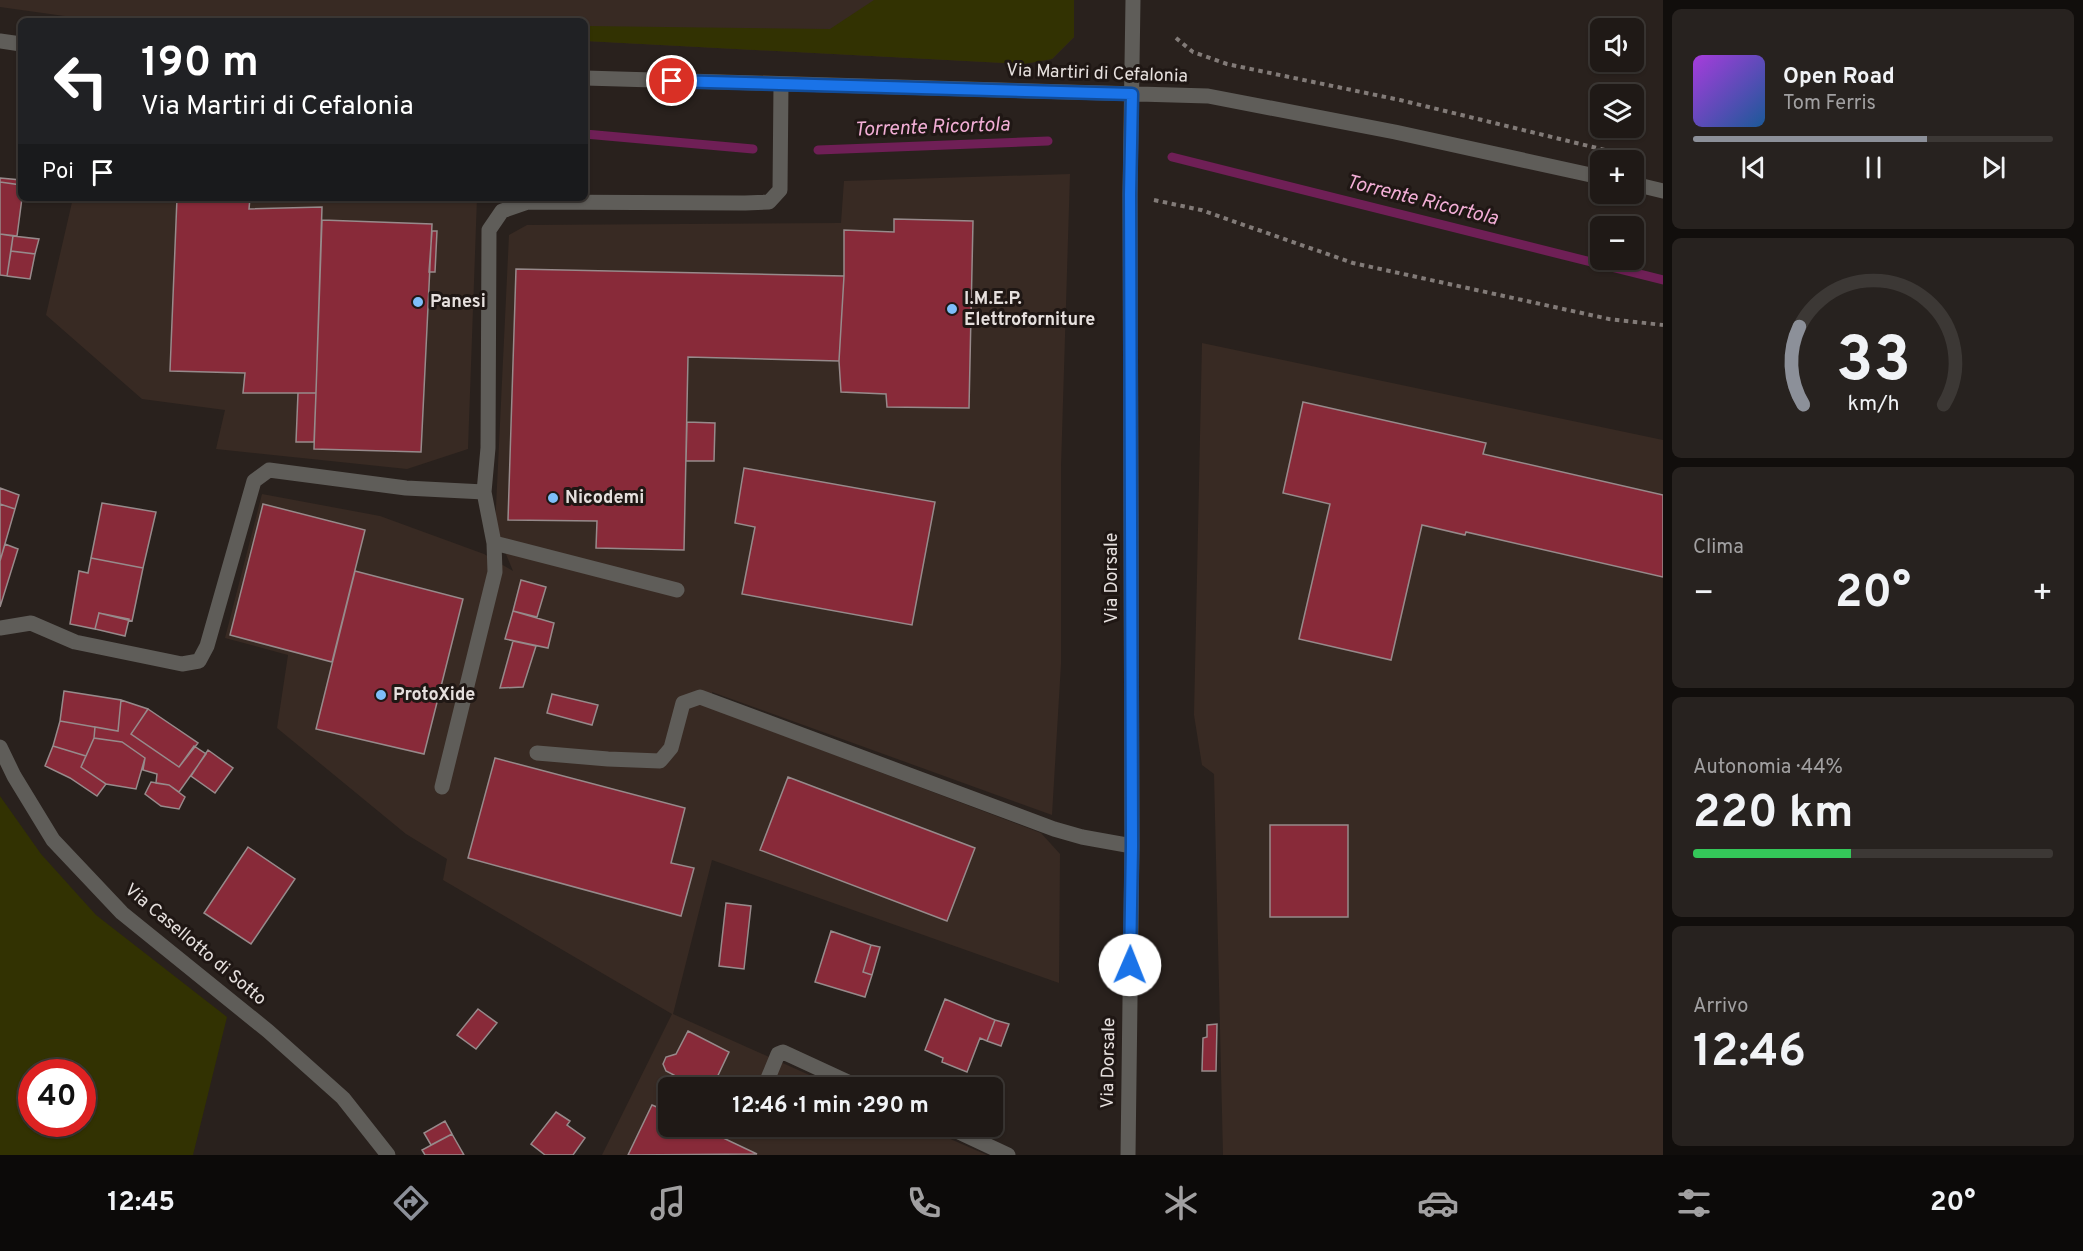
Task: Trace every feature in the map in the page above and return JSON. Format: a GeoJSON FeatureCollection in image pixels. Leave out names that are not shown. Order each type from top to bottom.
{"type":"FeatureCollection","features":[{"type":"Feature","properties":{"kind":"street","name":"Via Dorsale"},"geometry":{"type":"LineString","coordinates":[[1128,1155],[1132,846],[1130,194],[1133,0]]}},
{"type":"Feature","properties":{"kind":"street"},"geometry":{"type":"LineString","coordinates":[[0,41],[18,44]]}},
{"type":"Feature","properties":{"kind":"street","name":"Via Martiri di Cefalonia"},"geometry":{"type":"LineString","coordinates":[[588,78],[1208,96],[1395,132],[1590,175]]}},
{"type":"Feature","properties":{"kind":"street"},"geometry":{"type":"LineString","coordinates":[[442,787],[495,572],[494,543],[484,492],[488,448],[489,230],[502,211],[528,202],[770,202],[780,190],[781,84]]}},
{"type":"Feature","properties":{"kind":"street"},"geometry":{"type":"LineString","coordinates":[[1644,186],[1663,191]]}},
{"type":"Feature","properties":{"kind":"street"},"geometry":{"type":"LineString","coordinates":[[0,628],[31,624],[75,642],[182,664],[199,661],[207,646],[254,481],[269,470],[406,488],[484,492]]}},
{"type":"Feature","properties":{"kind":"street"},"geometry":{"type":"LineString","coordinates":[[494,543],[677,590]]}},
{"type":"Feature","properties":{"kind":"street"},"geometry":{"type":"LineString","coordinates":[[537,753],[660,761],[671,748],[683,703],[700,697],[1054,829],[1082,837],[1132,846]]}},
{"type":"Feature","properties":{"kind":"street","name":"Via Casellotto di Sotto"},"geometry":{"type":"LineString","coordinates":[[0,747],[14,776],[53,840],[122,913],[268,1031],[343,1098],[388,1155]]}},
{"type":"Feature","properties":{"kind":"street"},"geometry":{"type":"LineString","coordinates":[[769,1077],[778,1054],[783,1052],[837,1077]]}},
{"type":"Feature","properties":{"kind":"street"},"geometry":{"type":"LineString","coordinates":[[970,1137],[1008,1155]]}},
{"type":"Feature","properties":{"kind":"path"},"geometry":{"type":"LineString","coordinates":[[1176,38],[1193,52],[1227,64],[1400,100],[1652,161]]}},
{"type":"Feature","properties":{"kind":"path"},"geometry":{"type":"LineString","coordinates":[[1130,194],[1201,210],[1353,263],[1609,319],[1663,325]]}},
{"type":"Feature","properties":{"kind":"shaded area"},"geometry":{"type":"Polygon","coordinates":[[[0,0],[1074,0],[1074,37],[1052,59],[1024,64],[588,41],[588,18],[79,18],[0,7],[0,0]]]}},
{"type":"Feature","properties":{"kind":"shaded area"},"geometry":{"type":"Polygon","coordinates":[[[874,0],[1074,0],[1074,37],[1052,59],[1024,64],[588,41],[588,26],[830,29],[874,0]]]}},
{"type":"Feature","properties":{"kind":"shaded area"},"geometry":{"type":"Polygon","coordinates":[[[1070,174],[1061,467],[1061,664],[1052,815],[712,692],[713,709],[1041,833],[1060,854],[1059,983],[712,860],[673,1014],[814,1077],[658,1077],[658,1137],[946,1137],[987,1155],[602,1155],[672,1014],[443,880],[447,859],[406,834],[277,728],[288,655],[225,638],[262,494],[380,516],[484,554],[513,571],[495,528],[509,235],[527,225],[841,223],[844,181],[1070,174]]]}},
{"type":"Feature","properties":{"kind":"shaded area"},"geometry":{"type":"Polygon","coordinates":[[[72,201],[477,201],[468,449],[407,469],[216,449],[225,410],[142,399],[46,315],[72,201]]]}},
{"type":"Feature","properties":{"kind":"shaded area"},"geometry":{"type":"Polygon","coordinates":[[[1202,343],[1663,440],[1663,1155],[1223,1155],[1214,774],[1202,765],[1194,715],[1202,343]]]}},
{"type":"Feature","properties":{"kind":"shaded area"},"geometry":{"type":"Polygon","coordinates":[[[0,796],[41,854],[96,915],[227,1017],[193,1155],[0,1155],[0,796]]]}},
{"type":"Feature","properties":{"kind":"building"},"geometry":{"type":"Polygon","coordinates":[[[0,178],[18,180],[18,185],[0,182],[0,178]]]}},
{"type":"Feature","properties":{"kind":"building"},"geometry":{"type":"Polygon","coordinates":[[[0,182],[18,185],[18,201],[22,201],[17,236],[0,234],[0,182]]]}},
{"type":"Feature","properties":{"kind":"building"},"geometry":{"type":"Polygon","coordinates":[[[177,201],[250,201],[249,209],[322,207],[316,393],[243,393],[245,373],[170,371],[177,201]]]}},
{"type":"Feature","properties":{"kind":"building"},"geometry":{"type":"Polygon","coordinates":[[[894,219],[973,221],[969,408],[887,407],[886,394],[841,392],[839,361],[844,230],[894,232],[894,219]]]}},
{"type":"Feature","properties":{"kind":"building"},"geometry":{"type":"Polygon","coordinates":[[[322,220],[432,224],[421,452],[314,449],[322,220]]]}},
{"type":"Feature","properties":{"kind":"building"},"geometry":{"type":"Polygon","coordinates":[[[432,231],[437,231],[435,272],[429,272],[432,231]]]}},
{"type":"Feature","properties":{"kind":"building"},"geometry":{"type":"Polygon","coordinates":[[[0,234],[13,236],[7,276],[0,275],[0,234]]]}},
{"type":"Feature","properties":{"kind":"building"},"geometry":{"type":"Polygon","coordinates":[[[13,236],[39,239],[35,254],[11,251],[13,236]]]}},
{"type":"Feature","properties":{"kind":"building"},"geometry":{"type":"Polygon","coordinates":[[[11,251],[35,254],[30,279],[7,276],[11,251]]]}},
{"type":"Feature","properties":{"kind":"building"},"geometry":{"type":"Polygon","coordinates":[[[516,269],[844,276],[839,361],[688,357],[684,550],[596,548],[597,521],[508,520],[516,269]]]}},
{"type":"Feature","properties":{"kind":"building"},"geometry":{"type":"Polygon","coordinates":[[[298,393],[316,393],[314,442],[296,442],[298,393]]]}},
{"type":"Feature","properties":{"kind":"building"},"geometry":{"type":"Polygon","coordinates":[[[1303,402],[1486,443],[1483,454],[1663,495],[1663,577],[1466,532],[1465,535],[1422,525],[1391,660],[1299,639],[1330,504],[1283,493],[1303,402]]]}},
{"type":"Feature","properties":{"kind":"building"},"geometry":{"type":"Polygon","coordinates":[[[687,422],[715,423],[714,461],[686,461],[687,422]]]}},
{"type":"Feature","properties":{"kind":"building"},"geometry":{"type":"Polygon","coordinates":[[[744,468],[935,502],[912,625],[742,594],[755,527],[735,523],[744,468]]]}},
{"type":"Feature","properties":{"kind":"building"},"geometry":{"type":"Polygon","coordinates":[[[0,488],[19,495],[15,509],[0,504],[0,488]]]}},
{"type":"Feature","properties":{"kind":"building"},"geometry":{"type":"Polygon","coordinates":[[[102,503],[156,512],[143,568],[91,558],[102,503]]]}},
{"type":"Feature","properties":{"kind":"building"},"geometry":{"type":"Polygon","coordinates":[[[0,504],[15,509],[0,561],[0,504]]]}},
{"type":"Feature","properties":{"kind":"building"},"geometry":{"type":"Polygon","coordinates":[[[263,504],[365,530],[332,662],[230,635],[263,504]]]}},
{"type":"Feature","properties":{"kind":"building"},"geometry":{"type":"Polygon","coordinates":[[[5,544],[18,549],[0,607],[0,561],[5,544]]]}},
{"type":"Feature","properties":{"kind":"building"},"geometry":{"type":"Polygon","coordinates":[[[91,558],[143,568],[132,621],[99,613],[95,629],[70,624],[79,571],[88,573],[91,558]]]}},
{"type":"Feature","properties":{"kind":"building","name":"ProtoXide"},"geometry":{"type":"Polygon","coordinates":[[[355,571],[463,599],[424,754],[316,729],[355,571]]]}},
{"type":"Feature","properties":{"kind":"building"},"geometry":{"type":"Polygon","coordinates":[[[521,580],[546,587],[537,617],[513,611],[521,580]]]}},
{"type":"Feature","properties":{"kind":"building"},"geometry":{"type":"Polygon","coordinates":[[[513,611],[554,623],[548,648],[505,639],[513,611]]]}},
{"type":"Feature","properties":{"kind":"building"},"geometry":{"type":"Polygon","coordinates":[[[99,613],[129,619],[125,636],[95,629],[99,613]]]}},
{"type":"Feature","properties":{"kind":"building"},"geometry":{"type":"Polygon","coordinates":[[[513,641],[536,646],[523,687],[500,688],[513,641]]]}},
{"type":"Feature","properties":{"kind":"building"},"geometry":{"type":"Polygon","coordinates":[[[64,691],[121,700],[118,731],[60,721],[64,691]]]}},
{"type":"Feature","properties":{"kind":"building"},"geometry":{"type":"Polygon","coordinates":[[[552,694],[598,705],[592,725],[547,713],[552,694]]]}},
{"type":"Feature","properties":{"kind":"building"},"geometry":{"type":"Polygon","coordinates":[[[121,700],[148,709],[131,734],[179,767],[194,746],[206,754],[179,792],[169,785],[156,783],[157,774],[143,770],[145,758],[122,742],[94,738],[95,727],[118,731],[121,700]]]}},
{"type":"Feature","properties":{"kind":"building"},"geometry":{"type":"Polygon","coordinates":[[[148,709],[198,743],[179,767],[131,734],[148,709]]]}},
{"type":"Feature","properties":{"kind":"building"},"geometry":{"type":"Polygon","coordinates":[[[60,721],[95,727],[94,738],[86,756],[53,746],[60,721]]]}},
{"type":"Feature","properties":{"kind":"building"},"geometry":{"type":"Polygon","coordinates":[[[94,738],[122,742],[145,758],[136,789],[106,784],[81,767],[94,738]]]}},
{"type":"Feature","properties":{"kind":"building"},"geometry":{"type":"Polygon","coordinates":[[[53,746],[86,756],[81,767],[106,784],[97,796],[70,778],[45,766],[53,746]]]}},
{"type":"Feature","properties":{"kind":"building"},"geometry":{"type":"Polygon","coordinates":[[[208,750],[233,768],[215,793],[191,776],[208,750]]]}},
{"type":"Feature","properties":{"kind":"building"},"geometry":{"type":"Polygon","coordinates":[[[495,758],[685,808],[671,863],[694,868],[681,916],[468,858],[495,758]]]}},
{"type":"Feature","properties":{"kind":"building"},"geometry":{"type":"Polygon","coordinates":[[[788,777],[975,848],[947,921],[760,850],[788,777]]]}},
{"type":"Feature","properties":{"kind":"building"},"geometry":{"type":"Polygon","coordinates":[[[151,782],[169,785],[185,797],[179,809],[161,806],[145,794],[151,782]]]}},
{"type":"Feature","properties":{"kind":"building"},"geometry":{"type":"Polygon","coordinates":[[[1270,825],[1348,825],[1348,917],[1270,917],[1270,825]]]}},
{"type":"Feature","properties":{"kind":"building"},"geometry":{"type":"Polygon","coordinates":[[[248,847],[295,879],[251,944],[204,913],[248,847]]]}},
{"type":"Feature","properties":{"kind":"building"},"geometry":{"type":"Polygon","coordinates":[[[726,903],[751,906],[744,969],[719,966],[726,903]]]}},
{"type":"Feature","properties":{"kind":"building"},"geometry":{"type":"Polygon","coordinates":[[[831,931],[871,945],[863,972],[872,975],[865,997],[815,982],[831,931]]]}},
{"type":"Feature","properties":{"kind":"building"},"geometry":{"type":"Polygon","coordinates":[[[871,945],[880,947],[872,975],[863,972],[871,945]]]}},
{"type":"Feature","properties":{"kind":"building"},"geometry":{"type":"Polygon","coordinates":[[[945,999],[995,1020],[987,1041],[980,1038],[967,1072],[942,1062],[943,1058],[925,1050],[945,999]]]}},
{"type":"Feature","properties":{"kind":"building"},"geometry":{"type":"Polygon","coordinates":[[[478,1009],[497,1023],[476,1049],[457,1035],[478,1009]]]}},
{"type":"Feature","properties":{"kind":"building"},"geometry":{"type":"Polygon","coordinates":[[[995,1020],[1009,1024],[1001,1046],[987,1041],[995,1020]]]}},
{"type":"Feature","properties":{"kind":"building"},"geometry":{"type":"Polygon","coordinates":[[[1217,1024],[1216,1071],[1202,1071],[1203,1038],[1207,1037],[1207,1025],[1217,1024]]]}},
{"type":"Feature","properties":{"kind":"building"},"geometry":{"type":"Polygon","coordinates":[[[688,1031],[729,1052],[717,1077],[673,1077],[674,1075],[666,1071],[663,1064],[666,1057],[676,1054],[688,1031]]]}},
{"type":"Feature","properties":{"kind":"building"},"geometry":{"type":"Polygon","coordinates":[[[652,1105],[658,1107],[658,1137],[721,1137],[757,1154],[628,1155],[652,1105]]]}},
{"type":"Feature","properties":{"kind":"building"},"geometry":{"type":"Polygon","coordinates":[[[556,1112],[570,1121],[567,1125],[585,1138],[573,1155],[545,1155],[531,1144],[556,1112]]]}},
{"type":"Feature","properties":{"kind":"building"},"geometry":{"type":"Polygon","coordinates":[[[445,1121],[452,1134],[431,1145],[424,1133],[445,1121]]]}},
{"type":"Feature","properties":{"kind":"building"},"geometry":{"type":"Polygon","coordinates":[[[452,1134],[464,1155],[425,1155],[422,1150],[452,1134]]]}},
{"type":"Feature","properties":{"kind":"waterway","name":"Torrente Ricortola"},"geometry":{"type":"LineString","coordinates":[[588,134],[753,149]]}},
{"type":"Feature","properties":{"kind":"waterway","name":"Torrente Ricortola"},"geometry":{"type":"LineString","coordinates":[[818,150],[1048,141]]}},
{"type":"Feature","properties":{"kind":"waterway","name":"Torrente Ricortola"},"geometry":{"type":"LineString","coordinates":[[1172,157],[1663,280]]}},
{"type":"Feature","properties":{"kind":"place","name":"Panesi"},"geometry":{"type":"Point","coordinates":[418,302]}},
{"type":"Feature","properties":{"kind":"place","name":"I.M.E.P. Elettroforniture"},"geometry":{"type":"Point","coordinates":[952,309]}},
{"type":"Feature","properties":{"kind":"place","name":"Nicodemi"},"geometry":{"type":"Point","coordinates":[553,498]}},
{"type":"Feature","properties":{"kind":"place","name":"ProtoXide"},"geometry":{"type":"Point","coordinates":[381,695]}},
{"type":"Feature","properties":{"kind":"route"},"geometry":{"type":"LineString","coordinates":[[672,81],[1132,94],[1130,965]]}}]}
